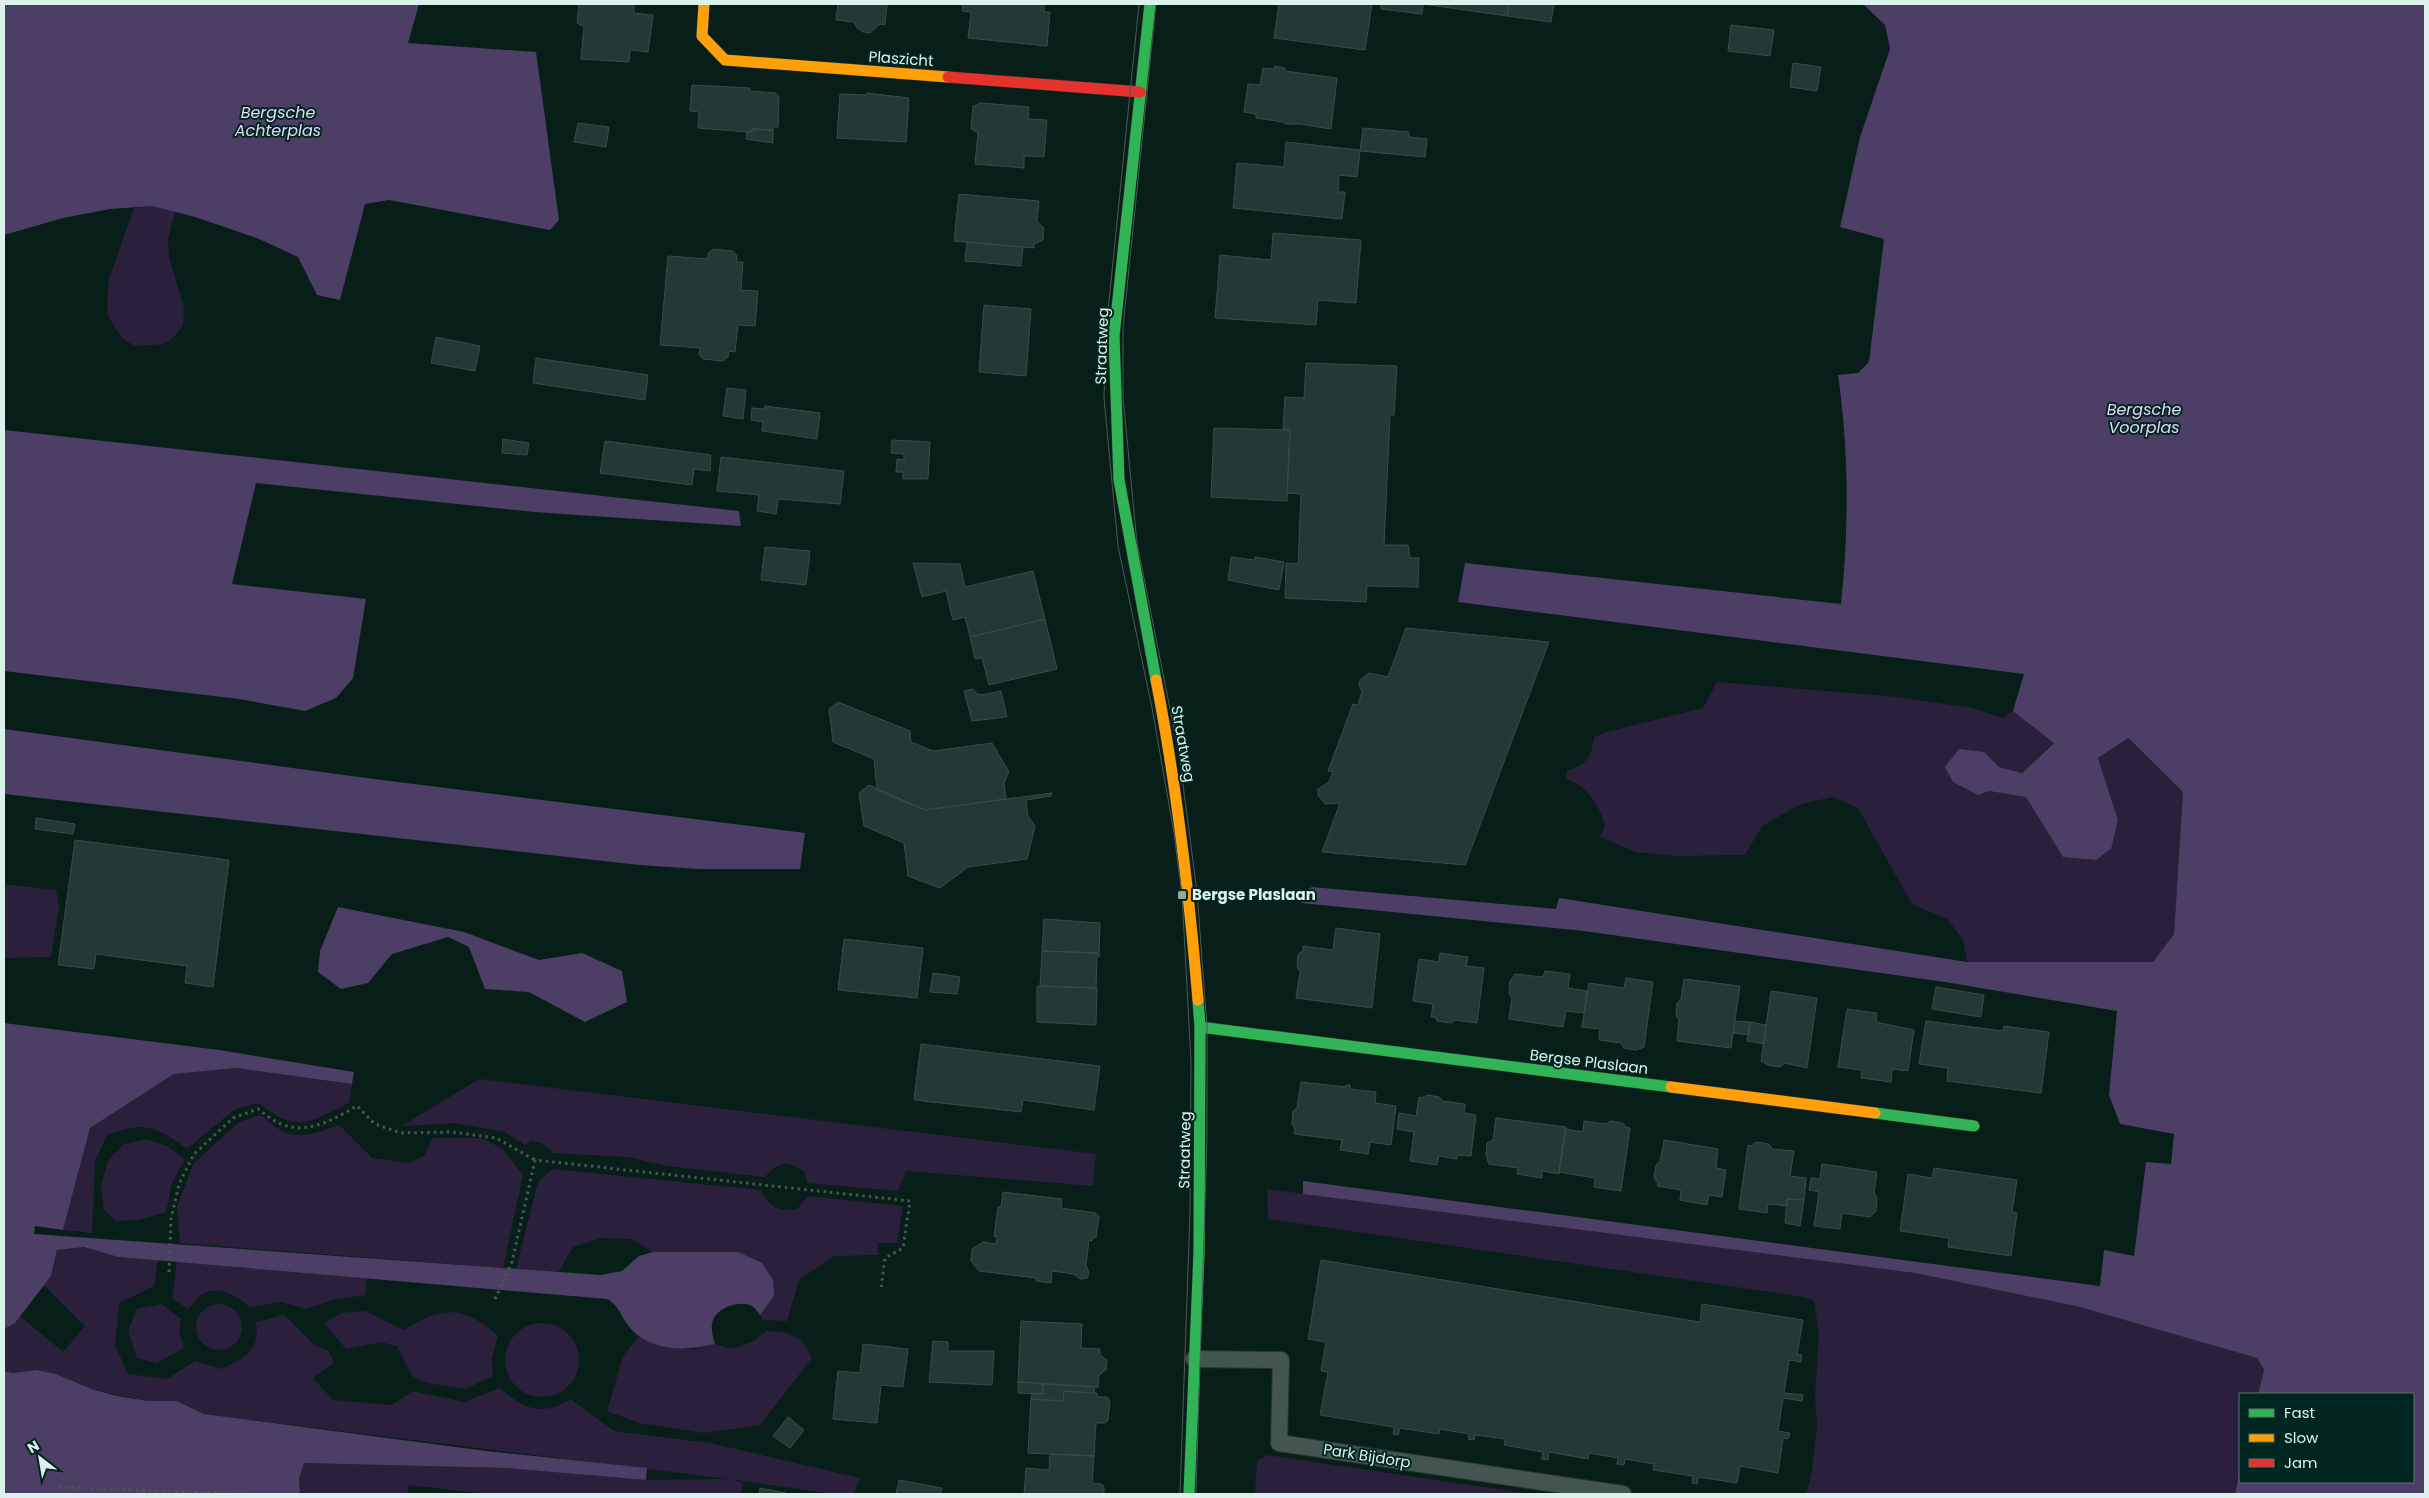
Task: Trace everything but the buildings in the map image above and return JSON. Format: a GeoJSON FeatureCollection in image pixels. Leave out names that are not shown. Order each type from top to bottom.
{"type":"FeatureCollection","features":[{"type":"Feature","properties":{"kind":"street","name":"Plaszicht"},"geometry":{"type":"LineString","coordinates":[[704,4],[702,36],[725,60],[1140,92]]}},
{"type":"Feature","properties":{"kind":"street","name":"Straatweg"},"geometry":{"type":"LineString","coordinates":[[1150,4],[1114,336],[1119,480],[1169,747],[1189,888],[1200,1026],[1199,1253],[1189,1494]]}},
{"type":"Feature","properties":{"kind":"street","name":"Bergse Plaslaan"},"geometry":{"type":"LineString","coordinates":[[1200,1026],[1974,1126]]}},
{"type":"Feature","properties":{"kind":"lane","name":"Park Bijdorp"},"geometry":{"type":"LineString","coordinates":[[1194,1359],[1281,1360],[1279,1443],[1623,1494]]}},
{"type":"Feature","properties":{"kind":"path"},"geometry":{"type":"LineString","coordinates":[[169,1272],[171,1219],[179,1184],[194,1154],[233,1118],[258,1109],[280,1124],[299,1129],[328,1122],[357,1106],[375,1124],[401,1133],[452,1132],[496,1138],[535,1160],[910,1201],[902,1248],[886,1258],[881,1288]]}},
{"type":"Feature","properties":{"kind":"path"},"geometry":{"type":"LineString","coordinates":[[496,1300],[512,1262],[535,1160]]}},
{"type":"Feature","properties":{"kind":"path"},"geometry":{"type":"LineString","coordinates":[[58,1487],[244,1494]]}},
{"type":"Feature","properties":{"kind":"shaded area"},"geometry":{"type":"Polygon","coordinates":[[[152,206],[175,212],[168,239],[169,257],[184,308],[183,325],[173,338],[164,344],[134,346],[121,337],[108,316],[109,279],[134,208],[152,206]]]}},
{"type":"Feature","properties":{"kind":"shaded area"},"geometry":{"type":"Polygon","coordinates":[[[1717,682],[1897,697],[1972,708],[2003,718],[2013,711],[2054,742],[2022,773],[1999,767],[1984,752],[1978,794],[1989,791],[2026,797],[2063,857],[2118,820],[2098,758],[2127,738],[2183,792],[2174,934],[2153,962],[1967,962],[1963,939],[1947,919],[1912,904],[1858,808],[1833,797],[1801,804],[1762,826],[1745,855],[1674,856],[1636,852],[1600,837],[1605,826],[1596,803],[1581,786],[1566,778],[1567,770],[1584,763],[1591,750],[1594,738],[1603,733],[1703,708],[1717,682]]]}},
{"type":"Feature","properties":{"kind":"shaded area"},"geometry":{"type":"Polygon","coordinates":[[[4,884],[56,890],[59,907],[51,957],[4,958],[4,884]]]}},
{"type":"Feature","properties":{"kind":"shaded area"},"geometry":{"type":"Polygon","coordinates":[[[236,1068],[352,1084],[349,1103],[323,1116],[303,1122],[284,1119],[258,1103],[235,1109],[187,1149],[167,1135],[149,1128],[130,1128],[107,1135],[95,1161],[92,1233],[63,1230],[90,1128],[174,1074],[236,1068]]]}},
{"type":"Feature","properties":{"kind":"shaded area"},"geometry":{"type":"Polygon","coordinates":[[[479,1079],[1096,1154],[1093,1186],[906,1171],[898,1191],[807,1183],[804,1171],[787,1164],[778,1165],[765,1177],[667,1166],[628,1157],[553,1153],[543,1144],[532,1140],[525,1145],[505,1132],[456,1123],[402,1126],[479,1079]]]}},
{"type":"Feature","properties":{"kind":"shaded area"},"geometry":{"type":"Polygon","coordinates":[[[261,1115],[280,1130],[297,1135],[316,1133],[339,1125],[372,1158],[409,1163],[424,1156],[433,1138],[481,1138],[503,1149],[523,1175],[503,1268],[180,1243],[177,1206],[194,1163],[239,1122],[261,1115]]]}},
{"type":"Feature","properties":{"kind":"shaded area"},"geometry":{"type":"Polygon","coordinates":[[[147,1139],[167,1146],[185,1159],[172,1183],[166,1212],[139,1220],[116,1221],[104,1210],[101,1187],[108,1160],[124,1144],[147,1139]]]}},
{"type":"Feature","properties":{"kind":"shaded area"},"geometry":{"type":"Polygon","coordinates":[[[552,1169],[761,1190],[768,1201],[779,1209],[797,1209],[808,1196],[903,1206],[897,1243],[877,1243],[878,1255],[834,1256],[799,1280],[787,1321],[763,1320],[760,1315],[774,1296],[738,1252],[653,1252],[632,1239],[601,1238],[573,1247],[558,1273],[516,1269],[538,1182],[552,1169]]]}},
{"type":"Feature","properties":{"kind":"shaded area"},"geometry":{"type":"Polygon","coordinates":[[[1267,1189],[1915,1273],[2076,1306],[2257,1358],[2264,1370],[2258,1393],[2239,1393],[2239,1476],[2235,1494],[1806,1494],[1812,1471],[1817,1425],[1815,1395],[1819,1334],[1814,1301],[1804,1297],[1268,1219],[1267,1189]]]}},
{"type":"Feature","properties":{"kind":"shaded area"},"geometry":{"type":"Polygon","coordinates":[[[84,1247],[118,1257],[158,1260],[154,1286],[119,1303],[115,1345],[128,1374],[167,1379],[195,1361],[222,1369],[244,1357],[253,1347],[257,1332],[256,1322],[284,1315],[315,1346],[328,1350],[334,1363],[313,1378],[333,1400],[392,1405],[413,1391],[464,1402],[500,1388],[517,1401],[534,1408],[551,1408],[571,1399],[614,1431],[710,1443],[860,1478],[854,1494],[835,1494],[729,1479],[204,1414],[177,1401],[148,1401],[94,1390],[56,1374],[36,1370],[13,1373],[4,1371],[4,1329],[15,1323],[20,1316],[63,1352],[85,1326],[44,1285],[51,1276],[57,1250],[84,1247]]]}},
{"type":"Feature","properties":{"kind":"shaded area"},"geometry":{"type":"Polygon","coordinates":[[[177,1262],[367,1278],[365,1295],[333,1300],[306,1309],[281,1302],[249,1307],[233,1295],[221,1291],[208,1291],[196,1299],[188,1309],[172,1298],[177,1262]]]}},
{"type":"Feature","properties":{"kind":"shaded area"},"geometry":{"type":"Polygon","coordinates":[[[161,1304],[181,1319],[179,1332],[184,1348],[156,1363],[137,1358],[128,1331],[137,1309],[161,1304]]]}},
{"type":"Feature","properties":{"kind":"shaded area"},"geometry":{"type":"Polygon","coordinates":[[[219,1304],[232,1308],[238,1314],[242,1327],[238,1340],[232,1346],[219,1350],[206,1346],[200,1340],[196,1327],[200,1314],[206,1308],[219,1304]]]}},
{"type":"Feature","properties":{"kind":"shaded area"},"geometry":{"type":"Polygon","coordinates":[[[365,1311],[404,1330],[430,1316],[441,1313],[463,1314],[474,1319],[498,1336],[492,1358],[493,1376],[465,1389],[427,1383],[412,1376],[397,1346],[381,1342],[346,1349],[324,1323],[341,1313],[365,1311]]]}},
{"type":"Feature","properties":{"kind":"shaded area"},"geometry":{"type":"Polygon","coordinates":[[[542,1323],[556,1326],[568,1334],[576,1346],[579,1360],[576,1374],[568,1386],[556,1394],[542,1397],[528,1394],[516,1386],[508,1374],[505,1360],[508,1346],[516,1334],[528,1326],[542,1323]]]}},
{"type":"Feature","properties":{"kind":"shaded area"},"geometry":{"type":"Polygon","coordinates":[[[767,1331],[789,1334],[800,1339],[812,1358],[760,1425],[704,1433],[639,1423],[607,1411],[623,1356],[640,1335],[650,1341],[693,1350],[715,1344],[731,1349],[752,1342],[767,1331]]]}},
{"type":"Feature","properties":{"kind":"shaded area"},"geometry":{"type":"Polygon","coordinates":[[[1266,1455],[1531,1494],[1255,1494],[1257,1461],[1266,1455]]]}},
{"type":"Feature","properties":{"kind":"shaded area"},"geometry":{"type":"Polygon","coordinates":[[[304,1463],[505,1468],[646,1480],[729,1479],[743,1483],[740,1494],[488,1494],[409,1485],[407,1494],[300,1494],[299,1479],[304,1463]]]}},
{"type":"Feature","properties":{"kind":"water","name":"Bergsche Achterplas"},"geometry":{"type":"Polygon","coordinates":[[[4,4],[419,4],[408,43],[536,52],[559,220],[550,230],[389,200],[365,204],[340,300],[317,295],[298,257],[257,238],[195,217],[152,206],[110,209],[63,218],[4,235],[4,4]]]}},
{"type":"Feature","properties":{"kind":"water","name":"Bergsche Voorplas"},"geometry":{"type":"Polygon","coordinates":[[[1863,4],[2425,4],[2425,1494],[2235,1494],[2239,1476],[2239,1483],[2414,1483],[2414,1393],[2258,1393],[2264,1370],[2257,1358],[2076,1306],[1915,1273],[1303,1194],[1303,1181],[2100,1286],[2104,1250],[2134,1256],[2146,1162],[2171,1164],[2174,1134],[2120,1124],[2109,1095],[2117,1011],[1945,982],[1584,931],[1301,903],[1297,894],[1312,887],[1556,909],[1559,898],[1967,962],[2153,962],[2174,934],[2183,792],[2128,738],[2098,758],[2118,820],[2111,849],[2096,860],[2063,857],[2026,797],[1989,791],[1978,795],[1953,782],[1945,767],[1959,749],[1984,752],[1999,767],[2022,773],[2054,743],[2013,711],[2024,674],[1458,602],[1465,563],[1841,604],[1847,490],[1842,404],[1838,375],[1858,373],[1869,362],[1884,239],[1840,227],[1860,137],[1890,49],[1885,25],[1863,4]]]}},
{"type":"Feature","properties":{"kind":"water"},"geometry":{"type":"Polygon","coordinates":[[[4,430],[739,511],[741,526],[534,512],[256,483],[232,584],[366,599],[353,678],[336,698],[305,711],[239,699],[4,671],[4,430]]]}},
{"type":"Feature","properties":{"kind":"water"},"geometry":{"type":"Polygon","coordinates":[[[4,729],[366,778],[805,833],[800,869],[698,869],[639,865],[4,794],[4,729]]]}},
{"type":"Feature","properties":{"kind":"water"},"geometry":{"type":"Polygon","coordinates":[[[338,907],[464,932],[539,960],[582,953],[622,971],[627,1002],[585,1022],[529,992],[485,989],[469,947],[448,937],[392,954],[368,983],[341,989],[318,972],[320,951],[338,907]]]}},
{"type":"Feature","properties":{"kind":"water"},"geometry":{"type":"Polygon","coordinates":[[[4,1023],[219,1050],[354,1072],[352,1084],[236,1068],[174,1074],[90,1128],[63,1230],[35,1226],[34,1234],[601,1275],[622,1271],[639,1256],[653,1252],[738,1252],[762,1263],[773,1280],[774,1296],[760,1315],[752,1306],[747,1304],[736,1304],[720,1311],[712,1323],[715,1344],[693,1348],[671,1348],[660,1346],[640,1337],[631,1329],[615,1305],[607,1299],[118,1257],[84,1247],[57,1250],[51,1276],[15,1323],[4,1329],[4,1023]]]}},
{"type":"Feature","properties":{"kind":"water"},"geometry":{"type":"Polygon","coordinates":[[[36,1370],[56,1374],[94,1390],[118,1396],[148,1401],[177,1401],[204,1414],[486,1451],[647,1468],[646,1480],[505,1468],[304,1463],[299,1479],[300,1494],[4,1494],[4,1371],[13,1373],[36,1370]]]}},
{"type":"Feature","properties":{"kind":"tram line"},"geometry":{"type":"LineString","coordinates":[[1139,4],[1106,331],[1104,398],[1118,546],[1152,708],[1174,833],[1182,895],[1191,1061],[1190,1213],[1180,1494]]}},
{"type":"Feature","properties":{"kind":"tram line"},"geometry":{"type":"LineString","coordinates":[[1156,4],[1123,327],[1123,397],[1137,543],[1179,754],[1197,892],[1207,1027],[1207,1138],[1196,1494]]}},
{"type":"Feature","properties":{"kind":"traffic: fast"},"geometry":{"type":"LineString","coordinates":[[1150,4],[1114,336],[1119,480],[1156,680]]}},
{"type":"Feature","properties":{"kind":"traffic: fast"},"geometry":{"type":"LineString","coordinates":[[1189,1494],[1199,1253],[1200,1027],[1198,1000]]}},
{"type":"Feature","properties":{"kind":"traffic: fast"},"geometry":{"type":"LineString","coordinates":[[1200,1027],[1671,1087]]}},
{"type":"Feature","properties":{"kind":"traffic: fast"},"geometry":{"type":"LineString","coordinates":[[1875,1113],[1974,1126]]}},
{"type":"Feature","properties":{"kind":"traffic: slow"},"geometry":{"type":"LineString","coordinates":[[704,4],[702,36],[725,60],[948,77]]}},
{"type":"Feature","properties":{"kind":"traffic: slow"},"geometry":{"type":"LineString","coordinates":[[1156,680],[1182,840],[1198,1000]]}},
{"type":"Feature","properties":{"kind":"traffic: slow"},"geometry":{"type":"LineString","coordinates":[[1671,1087],[1875,1113]]}},
{"type":"Feature","properties":{"kind":"traffic: jam"},"geometry":{"type":"LineString","coordinates":[[948,77],[1140,92]]}},
{"type":"Feature","properties":{"kind":"place","name":"Bergse Plaslaan"},"geometry":{"type":"Point","coordinates":[1182,895]}}]}
